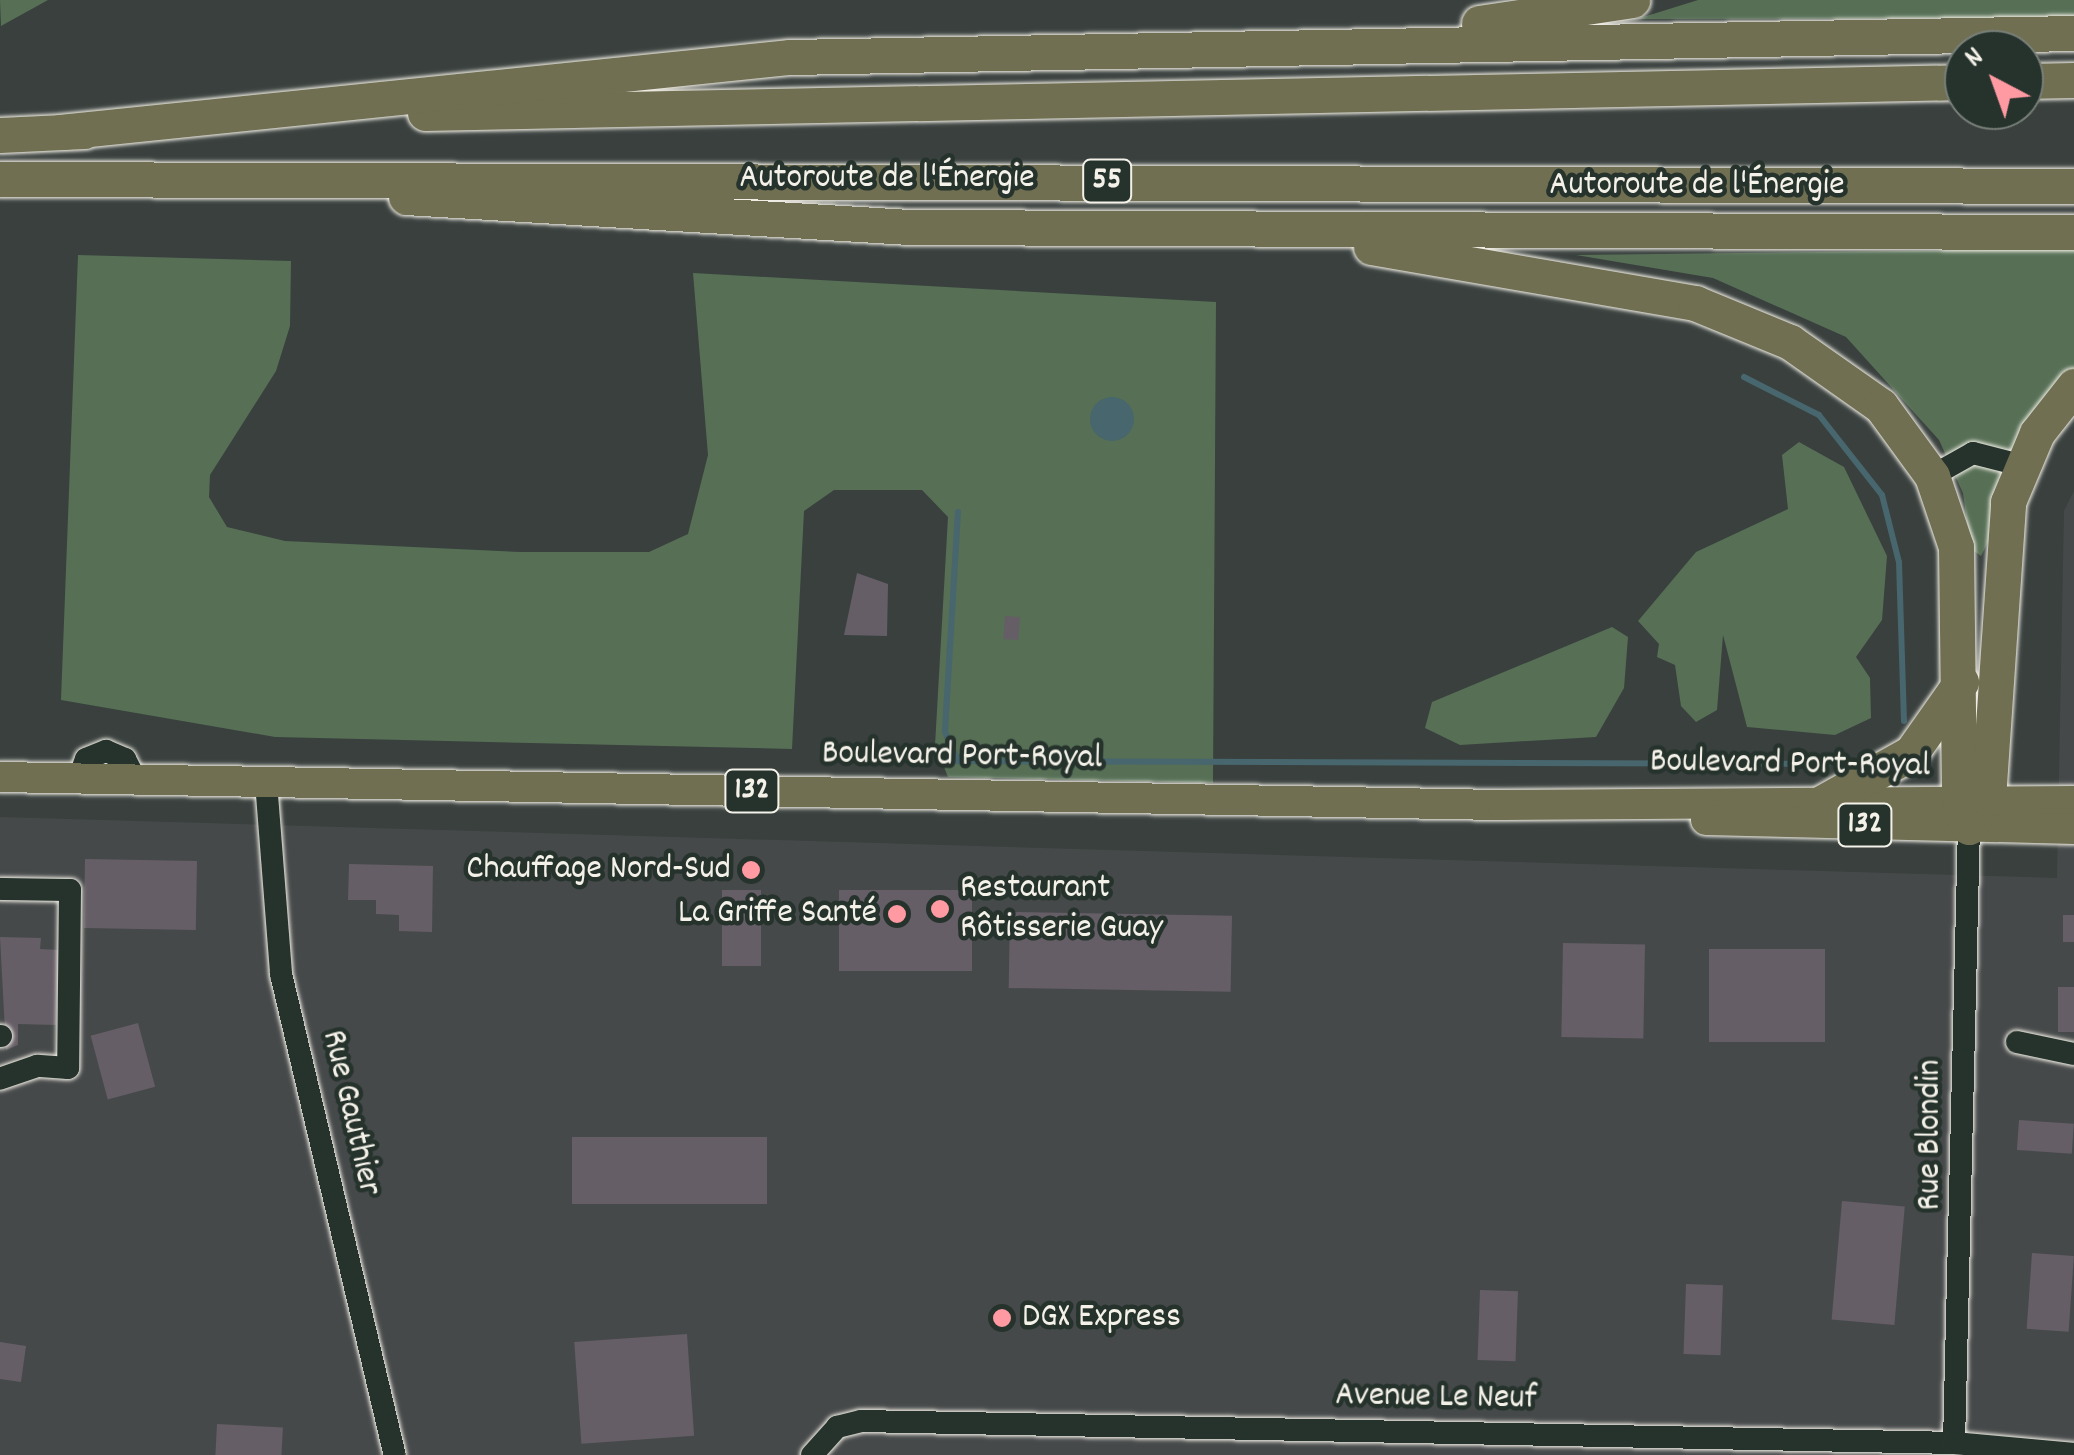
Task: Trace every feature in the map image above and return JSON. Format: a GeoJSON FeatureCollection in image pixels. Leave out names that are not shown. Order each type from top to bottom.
{"type":"FeatureCollection","features":[{"type":"Feature","properties":{"kind":"highway"},"geometry":{"type":"LineString","coordinates":[[1349,44],[1632,0]]}},
{"type":"Feature","properties":{"kind":"highway"},"geometry":{"type":"LineString","coordinates":[[60,132],[722,61],[1349,44],[2074,32]]}},
{"type":"Feature","properties":{"kind":"highway"},"geometry":{"type":"LineString","coordinates":[[2044,81],[2074,80]]}},
{"type":"Feature","properties":{"kind":"highway"},"geometry":{"type":"LineString","coordinates":[[0,135],[639,104],[1944,82]]}},
{"type":"Feature","properties":{"kind":"highway"},"geometry":{"type":"LineString","coordinates":[[140,176],[688,220],[1272,230],[2074,232]]}},
{"type":"Feature","properties":{"kind":"highway","name":"Autoroute de l'Énergie"},"geometry":{"type":"LineString","coordinates":[[0,178],[2074,186]]}},
{"type":"Feature","properties":{"kind":"highway"},"geometry":{"type":"LineString","coordinates":[[1272,230],[1606,283],[1732,316],[1853,381],[1902,427],[1932,476],[1958,559],[1960,682],[1972,811]]}},
{"type":"Feature","properties":{"kind":"highway"},"geometry":{"type":"LineString","coordinates":[[1972,811],[2000,549],[2020,465],[2074,386]]}},
{"type":"Feature","properties":{"kind":"highway"},"geometry":{"type":"LineString","coordinates":[[1824,802],[1911,753],[1960,682]]}},
{"type":"Feature","properties":{"kind":"main road","name":"Boulevard Port-Royal"},"geometry":{"type":"LineString","coordinates":[[0,777],[1972,811],[2074,801]]}},
{"type":"Feature","properties":{"kind":"main road","name":"Boulevard Port-Royal"},"geometry":{"type":"LineString","coordinates":[[1503,805],[1824,802],[1972,811],[2074,829]]}},
{"type":"Feature","properties":{"kind":"street"},"geometry":{"type":"LineString","coordinates":[[1932,476],[1974,453],[2020,465]]}},
{"type":"Feature","properties":{"kind":"street","name":"Rue Gauthier"},"geometry":{"type":"LineString","coordinates":[[266,782],[280,974],[395,1455]]}},
{"type":"Feature","properties":{"kind":"street","name":"Rue Blondin"},"geometry":{"type":"LineString","coordinates":[[1954,1443],[1972,811]]}},
{"type":"Feature","properties":{"kind":"street"},"geometry":{"type":"LineString","coordinates":[[0,890],[70,890],[70,939],[68,1068],[37,1066],[0,1080]]}},
{"type":"Feature","properties":{"kind":"street"},"geometry":{"type":"LineString","coordinates":[[2017,1042],[2074,1054]]}},
{"type":"Feature","properties":{"kind":"street","name":"Avenue Le Neuf"},"geometry":{"type":"LineString","coordinates":[[812,1455],[837,1426],[862,1421],[1954,1443],[2074,1454]]}},
{"type":"Feature","properties":{"kind":"shaded area"},"geometry":{"type":"Polygon","coordinates":[[[2074,491],[2074,1455],[0,1455],[0,817],[2057,878],[2064,511],[2074,491]]]}},
{"type":"Feature","properties":{"kind":"green space"},"geometry":{"type":"Polygon","coordinates":[[[0,0],[48,0],[1,26],[0,0]]]}},
{"type":"Feature","properties":{"kind":"green space"},"geometry":{"type":"Polygon","coordinates":[[[1698,0],[2074,0],[2074,18],[1637,19],[1698,0]]]}},
{"type":"Feature","properties":{"kind":"green space"},"geometry":{"type":"Polygon","coordinates":[[[2074,249],[2074,372],[1981,556],[1971,549],[1963,493],[1939,440],[1846,337],[1713,278],[1576,255],[2074,249]]]}},
{"type":"Feature","properties":{"kind":"green space"},"geometry":{"type":"Polygon","coordinates":[[[78,255],[291,261],[290,326],[276,371],[210,475],[209,497],[227,527],[285,541],[521,552],[649,552],[688,534],[708,455],[693,273],[1216,302],[1213,783],[948,777],[935,745],[948,517],[922,490],[834,490],[804,511],[792,749],[275,737],[61,700],[78,255]]]}},
{"type":"Feature","properties":{"kind":"green space"},"geometry":{"type":"Polygon","coordinates":[[[1799,442],[1844,467],[1887,556],[1882,620],[1856,657],[1870,678],[1871,718],[1835,735],[1747,727],[1723,635],[1717,710],[1696,722],[1681,706],[1675,665],[1657,657],[1659,644],[1638,621],[1696,552],[1788,509],[1782,455],[1799,442]]]}},
{"type":"Feature","properties":{"kind":"green space"},"geometry":{"type":"Polygon","coordinates":[[[1612,627],[1628,637],[1624,688],[1596,737],[1460,745],[1425,728],[1432,702],[1612,627]]]}},
{"type":"Feature","properties":{"kind":"water"},"geometry":{"type":"Polygon","coordinates":[[[1112,397],[1127,404],[1134,419],[1127,434],[1112,441],[1097,434],[1090,419],[1097,404],[1112,397]]]}},
{"type":"Feature","properties":{"kind":"building"},"geometry":{"type":"Polygon","coordinates":[[[857,573],[888,584],[887,636],[844,635],[857,573]]]}},
{"type":"Feature","properties":{"kind":"building"},"geometry":{"type":"Polygon","coordinates":[[[1005,616],[1020,617],[1018,640],[1003,639],[1005,616]]]}},
{"type":"Feature","properties":{"kind":"building"},"geometry":{"type":"Polygon","coordinates":[[[85,859],[197,861],[196,930],[84,928],[85,859]]]}},
{"type":"Feature","properties":{"kind":"building"},"geometry":{"type":"Polygon","coordinates":[[[349,864],[433,866],[432,932],[399,931],[399,915],[376,914],[376,900],[348,900],[349,864]]]}},
{"type":"Feature","properties":{"kind":"building"},"geometry":{"type":"Polygon","coordinates":[[[722,890],[761,890],[761,966],[722,966],[722,890]]]}},
{"type":"Feature","properties":{"kind":"building"},"geometry":{"type":"Polygon","coordinates":[[[839,890],[972,890],[972,971],[839,971],[839,890]]]}},
{"type":"Feature","properties":{"kind":"building"},"geometry":{"type":"Polygon","coordinates":[[[1010,912],[1232,916],[1231,992],[1009,988],[1010,912]]]}},
{"type":"Feature","properties":{"kind":"building"},"geometry":{"type":"Polygon","coordinates":[[[2063,915],[2074,915],[2074,942],[2063,942],[2063,915]]]}},
{"type":"Feature","properties":{"kind":"building"},"geometry":{"type":"Polygon","coordinates":[[[0,937],[41,938],[40,949],[59,950],[56,1025],[18,1024],[18,1045],[6,1050],[0,937]]]}},
{"type":"Feature","properties":{"kind":"building"},"geometry":{"type":"Polygon","coordinates":[[[1563,943],[1645,944],[1643,1038],[1561,1037],[1563,943]]]}},
{"type":"Feature","properties":{"kind":"building"},"geometry":{"type":"Polygon","coordinates":[[[1709,949],[1825,949],[1825,1042],[1709,1042],[1709,949]]]}},
{"type":"Feature","properties":{"kind":"building"},"geometry":{"type":"Polygon","coordinates":[[[2058,987],[2074,987],[2074,1032],[2058,1032],[2058,987]]]}},
{"type":"Feature","properties":{"kind":"building"},"geometry":{"type":"Polygon","coordinates":[[[138,1023],[155,1087],[108,1099],[91,1036],[138,1023]]]}},
{"type":"Feature","properties":{"kind":"building"},"geometry":{"type":"Polygon","coordinates":[[[2019,1120],[2074,1124],[2072,1154],[2017,1150],[2019,1120]]]}},
{"type":"Feature","properties":{"kind":"building"},"geometry":{"type":"Polygon","coordinates":[[[572,1137],[767,1137],[767,1204],[572,1204],[572,1137]]]}},
{"type":"Feature","properties":{"kind":"building"},"geometry":{"type":"Polygon","coordinates":[[[1842,1201],[1905,1206],[1894,1325],[1832,1320],[1842,1201]]]}},
{"type":"Feature","properties":{"kind":"building"},"geometry":{"type":"Polygon","coordinates":[[[2032,1253],[2074,1256],[2069,1332],[2027,1329],[2032,1253]]]}},
{"type":"Feature","properties":{"kind":"building"},"geometry":{"type":"Polygon","coordinates":[[[1686,1284],[1723,1285],[1721,1355],[1684,1354],[1686,1284]]]}},
{"type":"Feature","properties":{"kind":"building"},"geometry":{"type":"Polygon","coordinates":[[[1480,1290],[1518,1291],[1516,1361],[1478,1360],[1480,1290]]]}},
{"type":"Feature","properties":{"kind":"building"},"geometry":{"type":"Polygon","coordinates":[[[687,1334],[694,1436],[581,1444],[574,1342],[687,1334]]]}},
{"type":"Feature","properties":{"kind":"building"},"geometry":{"type":"Polygon","coordinates":[[[0,1342],[26,1346],[21,1382],[0,1379],[0,1342]]]}},
{"type":"Feature","properties":{"kind":"building"},"geometry":{"type":"Polygon","coordinates":[[[217,1424],[283,1427],[281,1455],[215,1455],[217,1424]]]}},
{"type":"Feature","properties":{"kind":"waterway"},"geometry":{"type":"LineString","coordinates":[[1744,377],[1819,415],[1882,495],[1899,562],[1904,721]]}},
{"type":"Feature","properties":{"kind":"waterway"},"geometry":{"type":"LineString","coordinates":[[958,512],[945,732],[958,761],[1828,764]]}},
{"type":"Feature","properties":{"kind":"place","name":"Chauffage Nord-Sud"},"geometry":{"type":"Point","coordinates":[751,870]}},
{"type":"Feature","properties":{"kind":"place","name":"Restaurant Rôtisserie Guay"},"geometry":{"type":"Point","coordinates":[940,909]}},
{"type":"Feature","properties":{"kind":"place","name":"La Griffe Santé"},"geometry":{"type":"Point","coordinates":[897,914]}},
{"type":"Feature","properties":{"kind":"place","name":"DGX Express"},"geometry":{"type":"Point","coordinates":[1002,1318]}}]}
